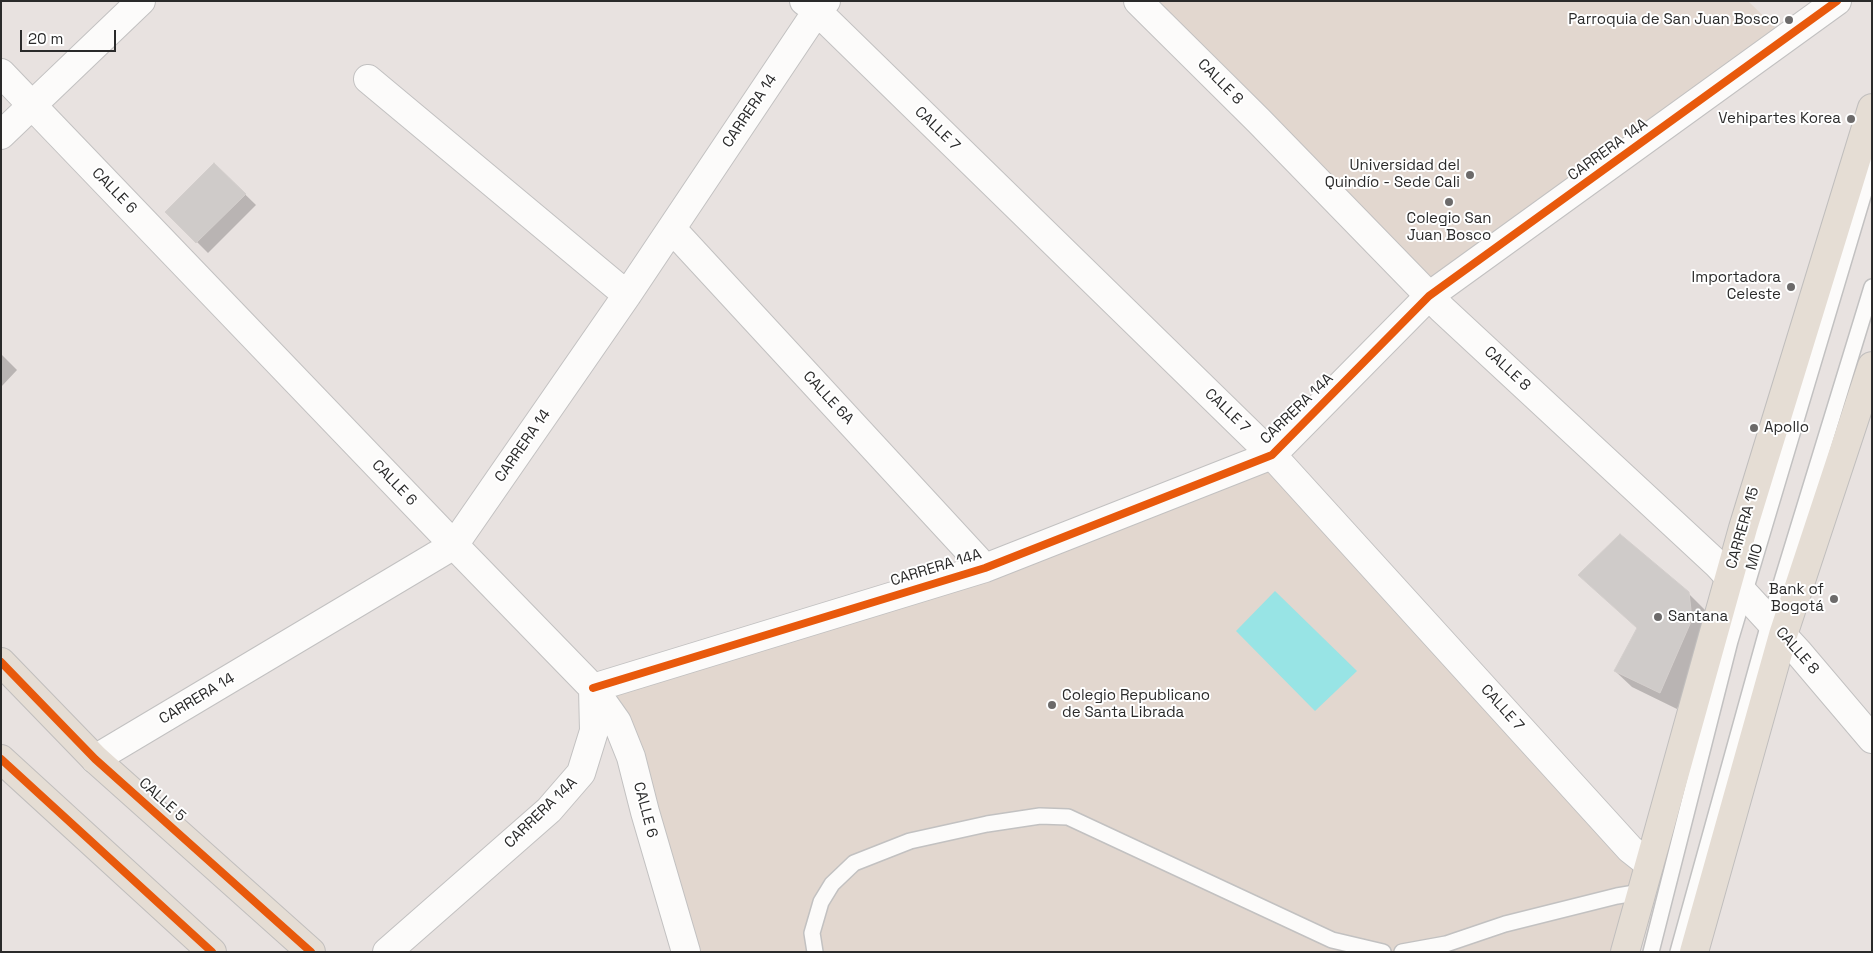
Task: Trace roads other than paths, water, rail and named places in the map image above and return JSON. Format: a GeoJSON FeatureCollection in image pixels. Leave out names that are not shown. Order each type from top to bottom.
{"type":"FeatureCollection","features":[{"type":"Feature","properties":{"kind":"main road","name":"CARRERA 15"},"geometry":{"type":"LineString","coordinates":[[1625,952],[1641,892],[1737,585],[1872,108]]}},
{"type":"Feature","properties":{"kind":"main road"},"geometry":{"type":"LineString","coordinates":[[1694,952],[1776,628],[1872,366]]}},
{"type":"Feature","properties":{"kind":"main road","name":"CALLE 5"},"geometry":{"type":"LineString","coordinates":[[1,662],[95,759],[311,952]]}},
{"type":"Feature","properties":{"kind":"main road"},"geometry":{"type":"LineString","coordinates":[[5,769],[200,948]]}},
{"type":"Feature","properties":{"kind":"street"},"geometry":{"type":"LineString","coordinates":[[1,135],[141,1]]}},
{"type":"Feature","properties":{"kind":"street","name":"CALLE 8"},"geometry":{"type":"LineString","coordinates":[[1138,1],[1259,121],[1429,296],[1737,585],[1872,738]]}},
{"type":"Feature","properties":{"kind":"street","name":"CARRERA 14A"},"geometry":{"type":"LineString","coordinates":[[386,952],[549,810],[581,773],[594,731],[593,688],[985,568],[1272,455],[1429,296],[1837,1]]}},
{"type":"Feature","properties":{"kind":"street","name":"CARRERA 14"},"geometry":{"type":"LineString","coordinates":[[95,759],[454,545],[672,229],[816,5]]}},
{"type":"Feature","properties":{"kind":"street","name":"CALLE 7"},"geometry":{"type":"LineString","coordinates":[[816,5],[1272,455],[1630,849],[1650,864]]}},
{"type":"Feature","properties":{"kind":"street","name":"CALLE 6"},"geometry":{"type":"LineString","coordinates":[[1,73],[593,688],[617,722],[631,757],[686,952]]}},
{"type":"Feature","properties":{"kind":"street"},"geometry":{"type":"LineString","coordinates":[[368,79],[627,295]]}},
{"type":"Feature","properties":{"kind":"street","name":"CALLE 6A"},"geometry":{"type":"LineString","coordinates":[[672,229],[985,568]]}},
{"type":"Feature","properties":{"kind":"lane","name":"MIO"},"geometry":{"type":"LineString","coordinates":[[1652,952],[1730,642],[1737,585],[1872,166]]}},
{"type":"Feature","properties":{"kind":"lane"},"geometry":{"type":"LineString","coordinates":[[1678,952],[1776,628],[1872,286]]}},
{"type":"Feature","properties":{"kind":"lane"},"geometry":{"type":"LineString","coordinates":[[815,952],[812,933],[821,902],[832,884],[854,863],[910,841],[987,824],[1040,816],[1068,817],[1332,940],[1384,952]]}},
{"type":"Feature","properties":{"kind":"lane"},"geometry":{"type":"LineString","coordinates":[[1402,952],[1446,944],[1504,924],[1617,896],[1641,892]]}},
{"type":"Feature","properties":{"kind":"water"},"geometry":{"type":"Polygon","coordinates":[[[1275,591],[1357,671],[1315,711],[1236,631],[1275,591]]]}},
{"type":"Feature","properties":{"kind":"place","name":"Parroquia de San Juan Bosco"},"geometry":{"type":"Point","coordinates":[1789,20]}},
{"type":"Feature","properties":{"kind":"place","name":"Vehipartes Korea"},"geometry":{"type":"Point","coordinates":[1851,119]}},
{"type":"Feature","properties":{"kind":"place","name":"Universidad del Quindío - Sede Cali"},"geometry":{"type":"Point","coordinates":[1470,175]}},
{"type":"Feature","properties":{"kind":"place","name":"Colegio San Juan Bosco"},"geometry":{"type":"Point","coordinates":[1449,202]}},
{"type":"Feature","properties":{"kind":"place","name":"Importadora Celeste"},"geometry":{"type":"Point","coordinates":[1791,287]}},
{"type":"Feature","properties":{"kind":"place","name":"Apollo"},"geometry":{"type":"Point","coordinates":[1754,428]}},
{"type":"Feature","properties":{"kind":"place","name":"Bank of Bogotá"},"geometry":{"type":"Point","coordinates":[1834,599]}},
{"type":"Feature","properties":{"kind":"place","name":"Santana"},"geometry":{"type":"Point","coordinates":[1658,617]}},
{"type":"Feature","properties":{"kind":"place","name":"Colegio Republicano de Santa Librada"},"geometry":{"type":"Point","coordinates":[1052,705]}}]}
